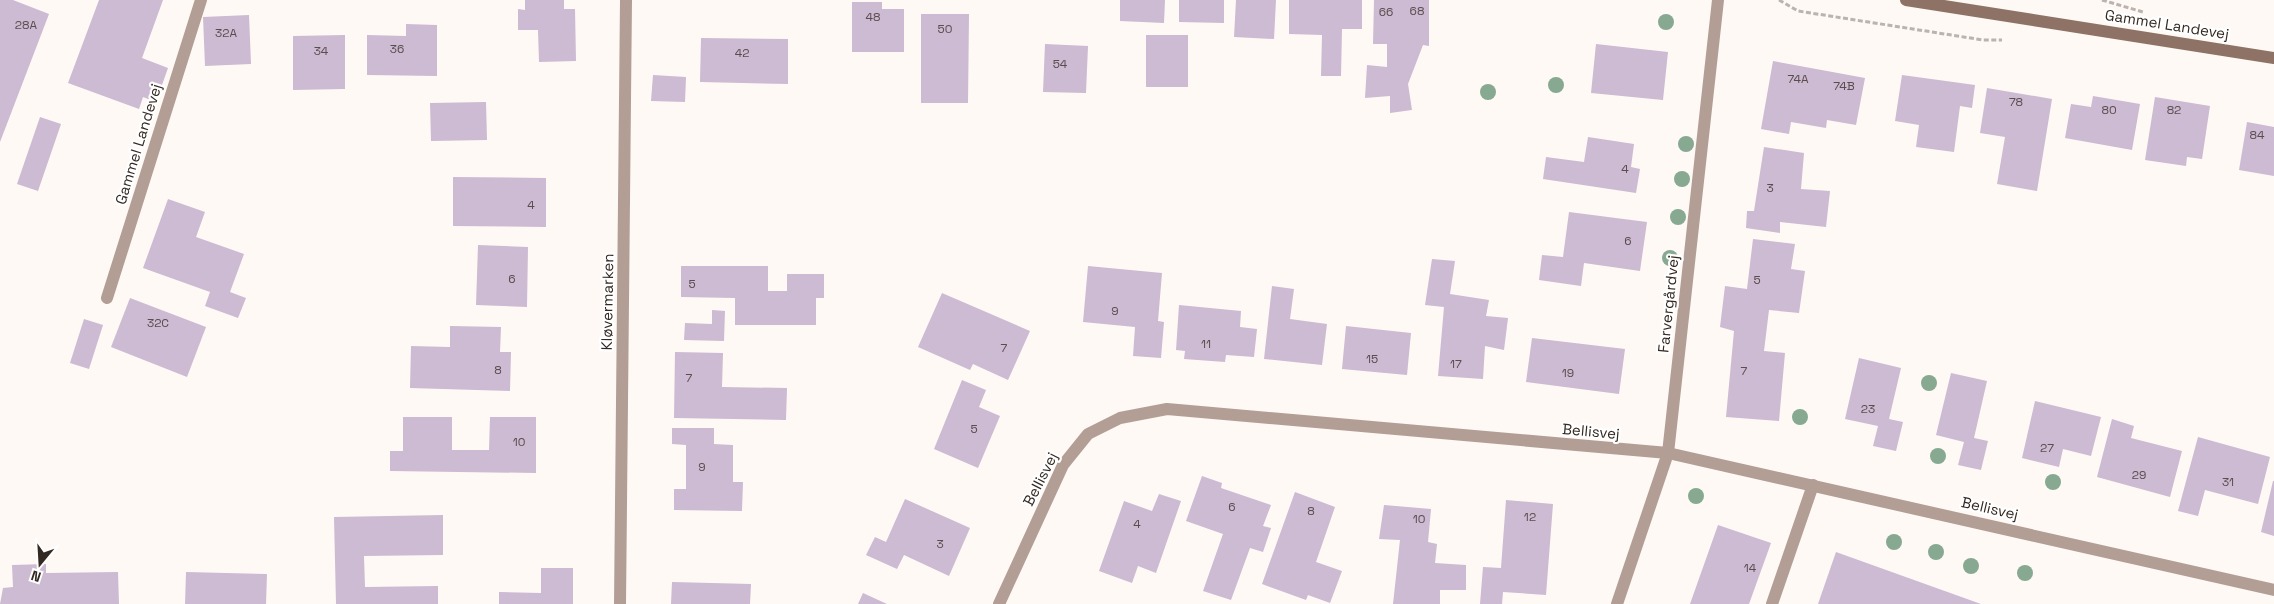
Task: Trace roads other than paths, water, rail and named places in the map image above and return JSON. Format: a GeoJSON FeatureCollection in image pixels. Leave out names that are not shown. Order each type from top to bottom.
{"type":"FeatureCollection","features":[{"type":"Feature","properties":{"kind":"street","name":"Gammel Landevej"},"geometry":{"type":"LineString","coordinates":[[107,298],[201,0]]}},
{"type":"Feature","properties":{"kind":"street","name":"Kløvermarken"},"geometry":{"type":"LineString","coordinates":[[620,604],[626,0]]}},
{"type":"Feature","properties":{"kind":"street","name":"Farvergårdvej"},"geometry":{"type":"LineString","coordinates":[[1617,604],[1668,453],[1718,0]]}},
{"type":"Feature","properties":{"kind":"street","name":"Gammel Landevej"},"geometry":{"type":"LineString","coordinates":[[1906,0],[2274,58]]}},
{"type":"Feature","properties":{"kind":"street","name":"Bellisvej"},"geometry":{"type":"LineString","coordinates":[[999,604],[1063,465],[1088,434],[1120,418],[1167,408],[1668,453],[2274,590]]}},
{"type":"Feature","properties":{"kind":"street"},"geometry":{"type":"LineString","coordinates":[[1772,604],[1813,485]]}}]}
